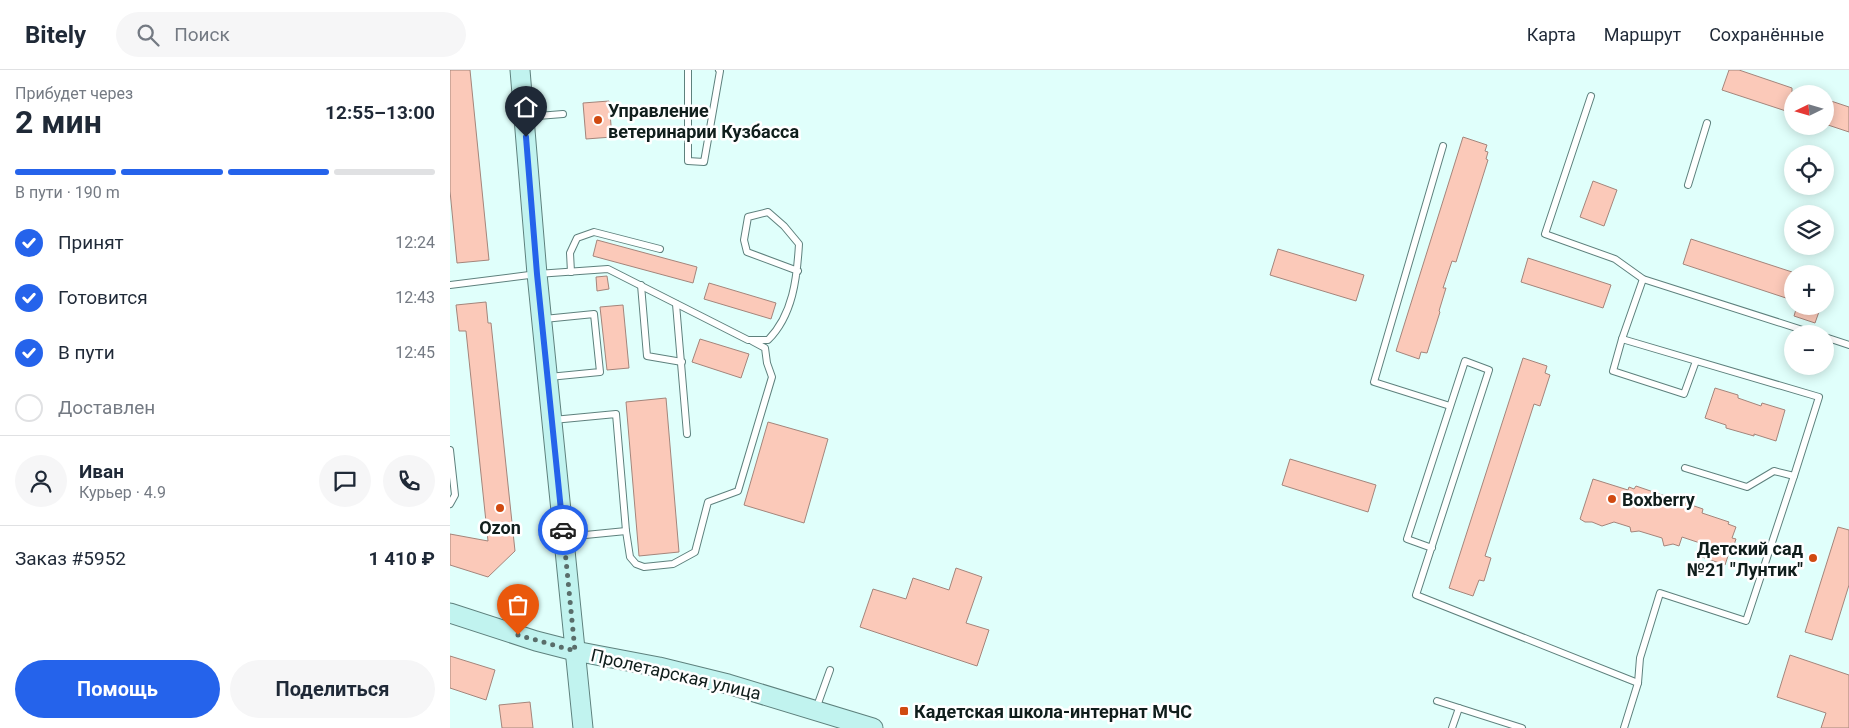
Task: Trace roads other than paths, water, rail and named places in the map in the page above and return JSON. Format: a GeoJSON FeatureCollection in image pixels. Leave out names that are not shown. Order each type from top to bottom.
{"type":"FeatureCollection","features":[{"type":"Feature","properties":{"kind":"street"},"geometry":{"type":"LineString","coordinates":[[520,70],[537,274],[583,728]]}},
{"type":"Feature","properties":{"kind":"street","name":"Пролетарская улица"},"geometry":{"type":"LineString","coordinates":[[450,612],[575,651],[659,667],[728,684],[873,728]]}},
{"type":"Feature","properties":{"kind":"lane"},"geometry":{"type":"LineString","coordinates":[[688,70],[688,161],[704,162],[719,70]]}},
{"type":"Feature","properties":{"kind":"lane"},"geometry":{"type":"LineString","coordinates":[[1591,96],[1545,234],[1615,259],[1642,279],[1787,325]]}},
{"type":"Feature","properties":{"kind":"lane"},"geometry":{"type":"LineString","coordinates":[[524,117],[563,114]]}},
{"type":"Feature","properties":{"kind":"lane"},"geometry":{"type":"LineString","coordinates":[[1688,185],[1707,123]]}},
{"type":"Feature","properties":{"kind":"lane"},"geometry":{"type":"LineString","coordinates":[[1443,146],[1374,382],[1450,406]]}},
{"type":"Feature","properties":{"kind":"lane"},"geometry":{"type":"LineString","coordinates":[[748,340],[768,340],[777,331],[791,302],[798,270],[799,244],[784,226],[768,212],[748,217],[744,240],[746,252],[798,270]]}},
{"type":"Feature","properties":{"kind":"lane"},"geometry":{"type":"LineString","coordinates":[[571,272],[570,253],[577,238],[594,232],[660,249]]}},
{"type":"Feature","properties":{"kind":"lane"},"geometry":{"type":"LineString","coordinates":[[450,285],[537,274],[608,269],[765,348],[772,377],[738,491],[708,502],[695,552],[673,564],[644,567],[636,564],[630,556],[626,531],[616,414],[552,420]]}},
{"type":"Feature","properties":{"kind":"lane"},"geometry":{"type":"LineString","coordinates":[[1642,279],[1613,372],[1684,394],[1696,361]]}},
{"type":"Feature","properties":{"kind":"lane"},"geometry":{"type":"LineString","coordinates":[[641,285],[647,356],[682,362]]}},
{"type":"Feature","properties":{"kind":"lane"},"geometry":{"type":"LineString","coordinates":[[676,304],[687,434]]}},
{"type":"Feature","properties":{"kind":"lane"},"geometry":{"type":"LineString","coordinates":[[542,320],[594,314],[600,372],[548,377]]}},
{"type":"Feature","properties":{"kind":"lane"},"geometry":{"type":"LineString","coordinates":[[1622,340],[1819,398],[1746,622],[1660,593],[1640,658],[1638,683],[1624,728]]}},
{"type":"Feature","properties":{"kind":"lane"},"geometry":{"type":"LineString","coordinates":[[1834,340],[1849,345]]}},
{"type":"Feature","properties":{"kind":"lane"},"geometry":{"type":"LineString","coordinates":[[1432,548],[1407,539],[1465,361],[1489,370],[1432,548],[1416,595],[1638,683]]}},
{"type":"Feature","properties":{"kind":"lane"},"geometry":{"type":"LineString","coordinates":[[450,450],[452,494],[450,504]]}},
{"type":"Feature","properties":{"kind":"lane"},"geometry":{"type":"LineString","coordinates":[[1685,468],[1747,487],[1774,471],[1794,476]]}},
{"type":"Feature","properties":{"kind":"lane"},"geometry":{"type":"LineString","coordinates":[[564,537],[626,531]]}},
{"type":"Feature","properties":{"kind":"lane"},"geometry":{"type":"LineString","coordinates":[[816,710],[830,670]]}},
{"type":"Feature","properties":{"kind":"lane"},"geometry":{"type":"LineString","coordinates":[[1437,701],[1522,728]]}},
{"type":"Feature","properties":{"kind":"lane"},"geometry":{"type":"LineString","coordinates":[[1452,728],[1458,708]]}},
{"type":"Feature","properties":{"kind":"place","name":"Управление ветеринарии Кузбасса"},"geometry":{"type":"Point","coordinates":[598,120]}},
{"type":"Feature","properties":{"kind":"place","name":"Boxberry"},"geometry":{"type":"Point","coordinates":[1612,499]}},
{"type":"Feature","properties":{"kind":"place","name":"Ozon"},"geometry":{"type":"Point","coordinates":[500,508]}},
{"type":"Feature","properties":{"kind":"place","name":"Детский сад №21 \"Лунтик\""},"geometry":{"type":"Point","coordinates":[1813,558]}},
{"type":"Feature","properties":{"kind":"place","name":"Кадетская школа-интернат МЧС"},"geometry":{"type":"Point","coordinates":[904,711]}}]}
